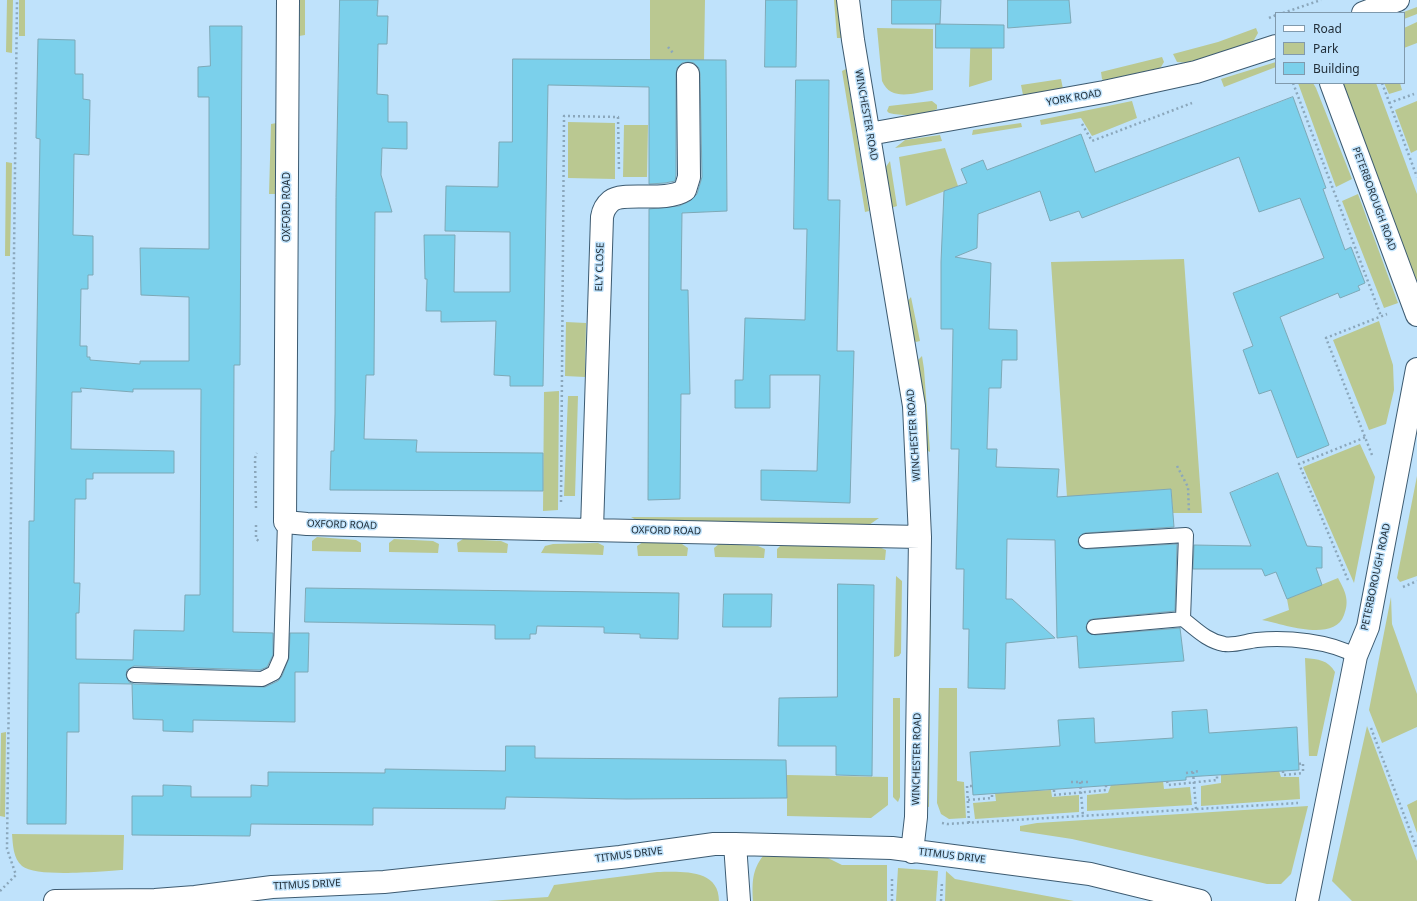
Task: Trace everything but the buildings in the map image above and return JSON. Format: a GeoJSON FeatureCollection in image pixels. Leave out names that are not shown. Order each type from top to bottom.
{"type":"FeatureCollection","features":[{"type":"Feature","properties":{"kind":"street","name":"OXFORD ROAD"},"geometry":{"type":"LineString","coordinates":[[288,0],[285,522],[323,525],[920,537]]}},
{"type":"Feature","properties":{"kind":"street","name":"WINCHESTER ROAD"},"geometry":{"type":"LineString","coordinates":[[848,0],[914,406],[920,537],[916,817],[912,852]]}},
{"type":"Feature","properties":{"kind":"street"},"geometry":{"type":"LineString","coordinates":[[1366,12],[1398,0]]}},
{"type":"Feature","properties":{"kind":"street","name":"YORK ROAD"},"geometry":{"type":"LineString","coordinates":[[869,134],[1104,92],[1196,72],[1275,46]]}},
{"type":"Feature","properties":{"kind":"street","name":"ELY CLOSE"},"geometry":{"type":"LineString","coordinates":[[592,530],[602,217],[604,208],[612,200],[620,198],[672,196],[685,190],[689,178],[688,74]]}},
{"type":"Feature","properties":{"kind":"street","name":"PETERBOROUGH ROAD"},"geometry":{"type":"LineString","coordinates":[[1331,84],[1415,309]]}},
{"type":"Feature","properties":{"kind":"street","name":"PETERBOROUGH ROAD"},"geometry":{"type":"LineString","coordinates":[[1307,901],[1356,656],[1368,627],[1417,369]]}},
{"type":"Feature","properties":{"kind":"street","name":"TITMUS DRIVE"},"geometry":{"type":"LineString","coordinates":[[55,901],[155,900],[271,894],[620,857],[714,844],[735,844],[892,848],[912,852],[1090,874],[1200,901]]}},
{"type":"Feature","properties":{"kind":"street"},"geometry":{"type":"LineString","coordinates":[[735,844],[739,901]]}},
{"type":"Feature","properties":{"kind":"lane"},"geometry":{"type":"LineString","coordinates":[[134,675],[262,679],[274,673],[281,657],[285,522]]}},
{"type":"Feature","properties":{"kind":"lane"},"geometry":{"type":"LineString","coordinates":[[1086,541],[1186,535],[1183,619]]}},
{"type":"Feature","properties":{"kind":"lane"},"geometry":{"type":"LineString","coordinates":[[1094,627],[1183,619],[1205,637],[1225,645],[1273,639],[1344,649],[1356,656]]}},
{"type":"Feature","properties":{"kind":"path"},"geometry":{"type":"LineString","coordinates":[[0,891],[16,874],[8,849],[17,0]]}},
{"type":"Feature","properties":{"kind":"path"},"geometry":{"type":"LineString","coordinates":[[1286,12],[1321,0]]}},
{"type":"Feature","properties":{"kind":"path"},"geometry":{"type":"LineString","coordinates":[[1292,84],[1381,316]]}},
{"type":"Feature","properties":{"kind":"path"},"geometry":{"type":"LineString","coordinates":[[1382,84],[1417,177]]}},
{"type":"Feature","properties":{"kind":"path"},"geometry":{"type":"LineString","coordinates":[[1389,103],[1414,94]]}},
{"type":"Feature","properties":{"kind":"path"},"geometry":{"type":"LineString","coordinates":[[1374,458],[1326,338],[1381,316],[1415,309]]}},
{"type":"Feature","properties":{"kind":"path"},"geometry":{"type":"LineString","coordinates":[[1350,584],[1299,464],[1366,437]]}},
{"type":"Feature","properties":{"kind":"path"},"geometry":{"type":"LineString","coordinates":[[1177,466],[1188,487],[1190,513],[1186,535]]}},
{"type":"Feature","properties":{"kind":"path"},"geometry":{"type":"LineString","coordinates":[[1369,724],[1417,849]]}},
{"type":"Feature","properties":{"kind":"path"},"geometry":{"type":"LineString","coordinates":[[1186,772],[1200,771]]}},
{"type":"Feature","properties":{"kind":"path"},"geometry":{"type":"LineString","coordinates":[[1283,771],[1283,775],[1303,774]]}},
{"type":"Feature","properties":{"kind":"path"},"geometry":{"type":"LineString","coordinates":[[1193,772],[1196,809]]}},
{"type":"Feature","properties":{"kind":"path"},"geometry":{"type":"LineString","coordinates":[[1167,781],[1168,785],[1194,783],[1217,780],[1217,775]]}},
{"type":"Feature","properties":{"kind":"path"},"geometry":{"type":"LineString","coordinates":[[1071,782],[1088,782]]}},
{"type":"Feature","properties":{"kind":"path"},"geometry":{"type":"LineString","coordinates":[[1080,782],[1083,816]]}},
{"type":"Feature","properties":{"kind":"path"},"geometry":{"type":"LineString","coordinates":[[1054,790],[1054,795],[1106,790],[1106,785]]}},
{"type":"Feature","properties":{"kind":"path"},"geometry":{"type":"LineString","coordinates":[[969,823],[967,786],[972,786]]}},
{"type":"Feature","properties":{"kind":"path"},"geometry":{"type":"LineString","coordinates":[[968,800],[992,798],[992,794]]}},
{"type":"Feature","properties":{"kind":"path"},"geometry":{"type":"LineString","coordinates":[[916,817],[947,824],[1327,801]]}},
{"type":"Feature","properties":{"kind":"green space"},"geometry":{"type":"Polygon","coordinates":[[[7,0],[13,0],[12,53],[6,52],[7,0]]]}},
{"type":"Feature","properties":{"kind":"green space"},"geometry":{"type":"Polygon","coordinates":[[[19,0],[25,0],[25,36],[19,36],[19,0]]]}},
{"type":"Feature","properties":{"kind":"green space"},"geometry":{"type":"Polygon","coordinates":[[[300,0],[305,0],[305,35],[299,36],[300,0]]]}},
{"type":"Feature","properties":{"kind":"green space"},"geometry":{"type":"Polygon","coordinates":[[[650,0],[705,0],[704,61],[650,60],[650,0]]]}},
{"type":"Feature","properties":{"kind":"green space"},"geometry":{"type":"Polygon","coordinates":[[[834,0],[839,0],[842,38],[837,38],[834,0]]]}},
{"type":"Feature","properties":{"kind":"green space"},"geometry":{"type":"Polygon","coordinates":[[[1417,7],[1417,14],[1405,19],[1405,12],[1404,12],[1417,7]]]}},
{"type":"Feature","properties":{"kind":"green space"},"geometry":{"type":"Polygon","coordinates":[[[1417,22],[1417,43],[1405,48],[1405,28],[1417,22]]]}},
{"type":"Feature","properties":{"kind":"green space"},"geometry":{"type":"Polygon","coordinates":[[[971,24],[992,25],[992,80],[969,87],[971,24]]]}},
{"type":"Feature","properties":{"kind":"green space"},"geometry":{"type":"Polygon","coordinates":[[[877,28],[933,29],[933,90],[911,94],[897,94],[886,88],[882,81],[877,28]]]}},
{"type":"Feature","properties":{"kind":"green space"},"geometry":{"type":"Polygon","coordinates":[[[1256,28],[1258,33],[1254,40],[1240,47],[1189,63],[1177,62],[1173,54],[1218,42],[1256,28]]]}},
{"type":"Feature","properties":{"kind":"green space"},"geometry":{"type":"Polygon","coordinates":[[[1162,57],[1164,62],[1158,72],[1105,82],[1102,79],[1101,72],[1162,57]]]}},
{"type":"Feature","properties":{"kind":"green space"},"geometry":{"type":"Polygon","coordinates":[[[1275,62],[1275,67],[1224,87],[1221,79],[1275,62]]]}},
{"type":"Feature","properties":{"kind":"green space"},"geometry":{"type":"Polygon","coordinates":[[[846,69],[869,211],[865,212],[842,71],[846,69]]]}},
{"type":"Feature","properties":{"kind":"green space"},"geometry":{"type":"Polygon","coordinates":[[[1061,79],[1063,89],[1023,95],[1021,85],[1061,79]]]}},
{"type":"Feature","properties":{"kind":"green space"},"geometry":{"type":"Polygon","coordinates":[[[1298,84],[1314,84],[1316,88],[1352,179],[1336,187],[1298,84]]]}},
{"type":"Feature","properties":{"kind":"green space"},"geometry":{"type":"Polygon","coordinates":[[[1341,84],[1376,84],[1417,194],[1417,285],[1341,84]]]}},
{"type":"Feature","properties":{"kind":"green space"},"geometry":{"type":"Polygon","coordinates":[[[1384,84],[1400,84],[1402,90],[1389,94],[1384,84]]]}},
{"type":"Feature","properties":{"kind":"green space"},"geometry":{"type":"Polygon","coordinates":[[[932,101],[937,105],[937,109],[919,115],[900,115],[889,113],[887,111],[889,106],[932,101]]]}},
{"type":"Feature","properties":{"kind":"green space"},"geometry":{"type":"Polygon","coordinates":[[[1132,101],[1137,118],[1092,136],[1081,118],[1041,125],[1040,120],[1132,101]]]}},
{"type":"Feature","properties":{"kind":"green space"},"geometry":{"type":"Polygon","coordinates":[[[1417,101],[1417,150],[1411,153],[1395,110],[1417,101]]]}},
{"type":"Feature","properties":{"kind":"green space"},"geometry":{"type":"Polygon","coordinates":[[[568,122],[615,123],[615,179],[568,178],[568,122]]]}},
{"type":"Feature","properties":{"kind":"green space"},"geometry":{"type":"Polygon","coordinates":[[[277,123],[276,194],[269,194],[271,124],[277,123]]]}},
{"type":"Feature","properties":{"kind":"green space"},"geometry":{"type":"Polygon","coordinates":[[[1021,123],[1022,127],[972,135],[973,130],[1021,123]]]}},
{"type":"Feature","properties":{"kind":"green space"},"geometry":{"type":"Polygon","coordinates":[[[624,125],[648,125],[647,177],[623,177],[624,125]]]}},
{"type":"Feature","properties":{"kind":"green space"},"geometry":{"type":"Polygon","coordinates":[[[940,135],[942,141],[895,148],[905,140],[940,135]]]}},
{"type":"Feature","properties":{"kind":"green space"},"geometry":{"type":"Polygon","coordinates":[[[945,148],[958,186],[906,206],[899,157],[945,148]]]}},
{"type":"Feature","properties":{"kind":"green space"},"geometry":{"type":"Polygon","coordinates":[[[890,161],[897,206],[891,208],[885,168],[890,161]]]}},
{"type":"Feature","properties":{"kind":"green space"},"geometry":{"type":"Polygon","coordinates":[[[6,162],[12,163],[10,256],[5,256],[6,162]]]}},
{"type":"Feature","properties":{"kind":"green space"},"geometry":{"type":"Polygon","coordinates":[[[1358,194],[1398,303],[1384,308],[1342,201],[1358,194]]]}},
{"type":"Feature","properties":{"kind":"green space"},"geometry":{"type":"Polygon","coordinates":[[[1184,259],[1202,513],[1173,513],[1171,489],[1067,497],[1051,262],[1184,259]]]}},
{"type":"Feature","properties":{"kind":"green space"},"geometry":{"type":"Polygon","coordinates":[[[911,297],[920,341],[916,342],[913,339],[906,303],[911,297]]]}},
{"type":"Feature","properties":{"kind":"green space"},"geometry":{"type":"Polygon","coordinates":[[[1379,321],[1393,365],[1394,390],[1386,424],[1369,430],[1333,340],[1379,321]]]}},
{"type":"Feature","properties":{"kind":"green space"},"geometry":{"type":"Polygon","coordinates":[[[566,322],[586,323],[585,377],[565,376],[566,322]]]}},
{"type":"Feature","properties":{"kind":"green space"},"geometry":{"type":"Polygon","coordinates":[[[922,356],[930,452],[926,450],[917,366],[918,360],[922,356]]]}},
{"type":"Feature","properties":{"kind":"green space"},"geometry":{"type":"Polygon","coordinates":[[[559,391],[558,510],[543,511],[544,392],[559,391]]]}},
{"type":"Feature","properties":{"kind":"green space"},"geometry":{"type":"Polygon","coordinates":[[[568,396],[578,396],[575,496],[564,496],[568,396]]]}},
{"type":"Feature","properties":{"kind":"green space"},"geometry":{"type":"Polygon","coordinates":[[[1360,444],[1375,477],[1354,583],[1303,467],[1360,444]]]}},
{"type":"Feature","properties":{"kind":"green space"},"geometry":{"type":"Polygon","coordinates":[[[1417,476],[1417,576],[1400,582],[1397,578],[1417,476]]]}},
{"type":"Feature","properties":{"kind":"green space"},"geometry":{"type":"Polygon","coordinates":[[[631,517],[879,518],[869,525],[636,520],[631,517]]]}},
{"type":"Feature","properties":{"kind":"green space"},"geometry":{"type":"Polygon","coordinates":[[[317,537],[356,540],[361,543],[361,552],[312,551],[312,541],[317,537]]]}},
{"type":"Feature","properties":{"kind":"green space"},"geometry":{"type":"Polygon","coordinates":[[[394,539],[433,541],[439,544],[438,553],[389,552],[389,543],[394,539]]]}},
{"type":"Feature","properties":{"kind":"green space"},"geometry":{"type":"Polygon","coordinates":[[[463,539],[501,541],[508,544],[507,553],[458,552],[457,543],[463,539]]]}},
{"type":"Feature","properties":{"kind":"green space"},"geometry":{"type":"Polygon","coordinates":[[[643,542],[682,544],[688,548],[687,556],[638,556],[637,546],[643,542]]]}},
{"type":"Feature","properties":{"kind":"green space"},"geometry":{"type":"Polygon","coordinates":[[[598,543],[604,546],[603,555],[541,553],[545,546],[553,544],[598,543]]]}},
{"type":"Feature","properties":{"kind":"green space"},"geometry":{"type":"Polygon","coordinates":[[[719,544],[758,546],[765,549],[764,558],[715,557],[714,548],[719,544]]]}},
{"type":"Feature","properties":{"kind":"green space"},"geometry":{"type":"Polygon","coordinates":[[[782,544],[879,547],[886,550],[885,560],[777,558],[777,549],[782,544]]]}},
{"type":"Feature","properties":{"kind":"green space"},"geometry":{"type":"Polygon","coordinates":[[[896,576],[902,581],[901,653],[899,656],[894,657],[896,576]]]}},
{"type":"Feature","properties":{"kind":"green space"},"geometry":{"type":"Polygon","coordinates":[[[1338,578],[1345,591],[1347,605],[1344,615],[1338,623],[1330,628],[1307,630],[1262,620],[1289,610],[1287,599],[1338,578]]]}},
{"type":"Feature","properties":{"kind":"green space"},"geometry":{"type":"Polygon","coordinates":[[[931,585],[929,807],[924,806],[926,589],[931,585]]]}},
{"type":"Feature","properties":{"kind":"green space"},"geometry":{"type":"Polygon","coordinates":[[[1391,597],[1392,624],[1417,694],[1417,727],[1382,743],[1369,710],[1391,597]]]}},
{"type":"Feature","properties":{"kind":"green space"},"geometry":{"type":"Polygon","coordinates":[[[1305,658],[1322,661],[1329,665],[1335,672],[1317,756],[1309,756],[1305,658]]]}},
{"type":"Feature","properties":{"kind":"green space"},"geometry":{"type":"Polygon","coordinates":[[[939,688],[957,688],[957,781],[964,782],[966,818],[949,819],[941,814],[937,803],[939,688]]]}},
{"type":"Feature","properties":{"kind":"green space"},"geometry":{"type":"Polygon","coordinates":[[[893,698],[900,698],[900,797],[898,802],[893,797],[893,698]]]}},
{"type":"Feature","properties":{"kind":"green space"},"geometry":{"type":"Polygon","coordinates":[[[1367,726],[1417,861],[1417,901],[1352,901],[1332,881],[1367,726]]]}},
{"type":"Feature","properties":{"kind":"green space"},"geometry":{"type":"Polygon","coordinates":[[[6,732],[5,817],[0,816],[1,733],[6,732]]]}},
{"type":"Feature","properties":{"kind":"green space"},"geometry":{"type":"Polygon","coordinates":[[[1279,771],[1281,777],[1299,777],[1300,799],[1201,806],[1201,786],[1221,783],[1221,775],[1279,771]]]}},
{"type":"Feature","properties":{"kind":"green space"},"geometry":{"type":"Polygon","coordinates":[[[787,775],[888,777],[888,805],[871,818],[787,816],[787,775]]]}},
{"type":"Feature","properties":{"kind":"green space"},"geometry":{"type":"Polygon","coordinates":[[[1163,781],[1164,789],[1190,787],[1192,805],[1087,811],[1087,795],[1108,793],[1111,785],[1163,781]]]}},
{"type":"Feature","properties":{"kind":"green space"},"geometry":{"type":"Polygon","coordinates":[[[1051,790],[1052,797],[1079,795],[1079,812],[975,819],[973,803],[996,801],[995,793],[1051,790]]]}},
{"type":"Feature","properties":{"kind":"green space"},"geometry":{"type":"Polygon","coordinates":[[[1417,800],[1417,833],[1407,805],[1417,800]]]}},
{"type":"Feature","properties":{"kind":"green space"},"geometry":{"type":"Polygon","coordinates":[[[1308,806],[1291,874],[1281,884],[1267,884],[1072,839],[1020,831],[1020,826],[1037,823],[1308,806]]]}},
{"type":"Feature","properties":{"kind":"green space"},"geometry":{"type":"Polygon","coordinates":[[[12,834],[124,835],[123,870],[55,873],[30,870],[22,866],[17,859],[14,851],[12,834]]]}},
{"type":"Feature","properties":{"kind":"green space"},"geometry":{"type":"Polygon","coordinates":[[[763,856],[828,858],[842,865],[887,865],[887,901],[753,901],[755,872],[759,861],[763,856]]]}},
{"type":"Feature","properties":{"kind":"green space"},"geometry":{"type":"Polygon","coordinates":[[[898,868],[938,871],[936,901],[896,901],[898,868]]]}},
{"type":"Feature","properties":{"kind":"green space"},"geometry":{"type":"Polygon","coordinates":[[[946,871],[955,879],[1074,901],[945,901],[946,871]]]}},
{"type":"Feature","properties":{"kind":"green space"},"geometry":{"type":"Polygon","coordinates":[[[657,872],[687,872],[705,877],[713,883],[717,890],[719,901],[488,901],[548,897],[554,885],[657,872]]]}}]}
